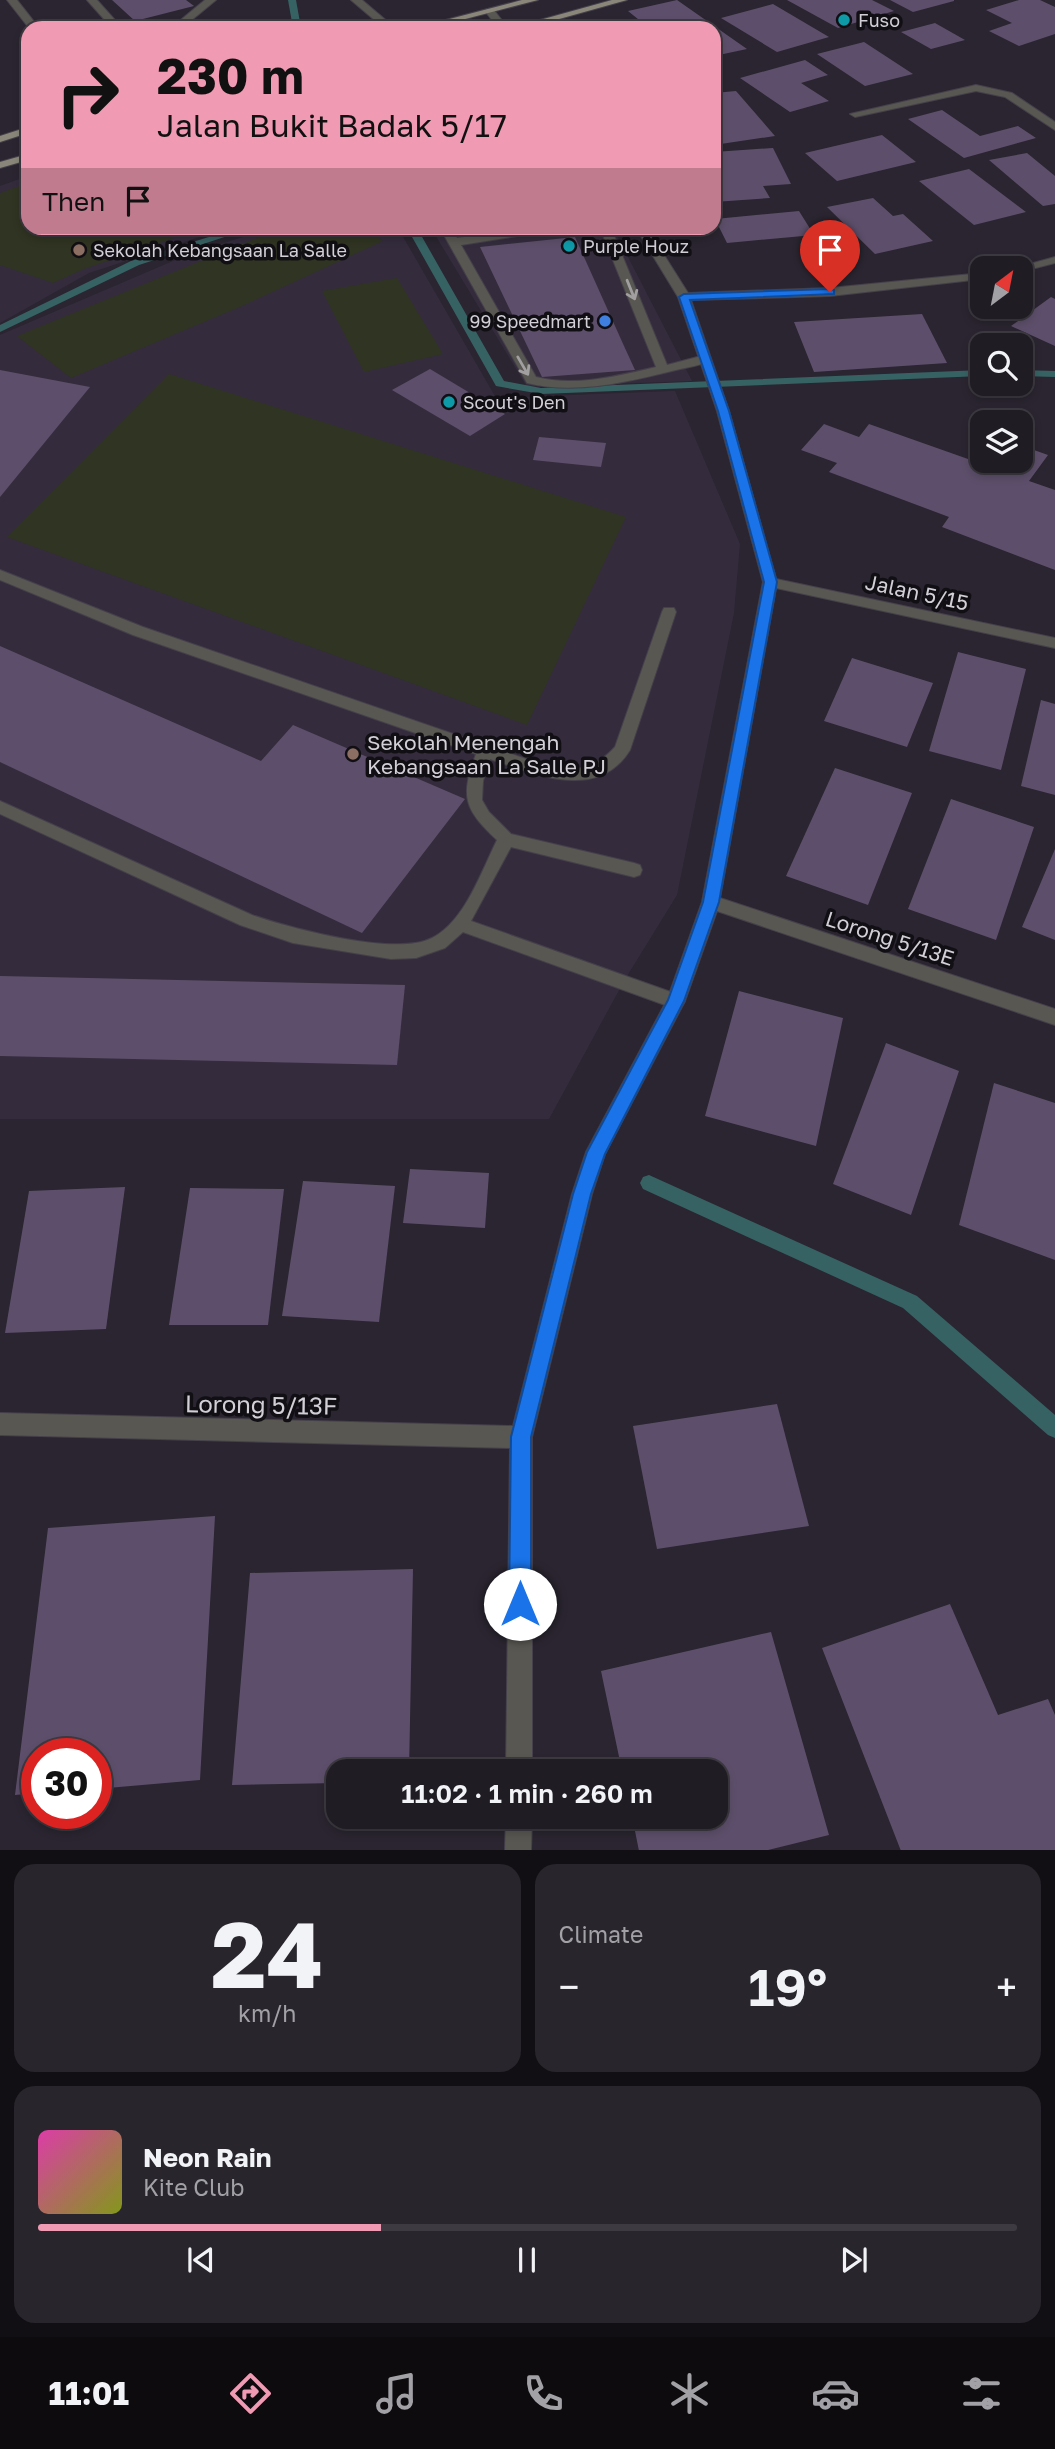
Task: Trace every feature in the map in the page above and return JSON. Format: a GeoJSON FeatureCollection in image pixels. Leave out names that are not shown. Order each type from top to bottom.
{"type":"FeatureCollection","features":[{"type":"Feature","properties":{"kind":"main road"},"geometry":{"type":"LineString","coordinates":[[449,21],[533,0]]}},
{"type":"Feature","properties":{"kind":"main road"},"geometry":{"type":"LineString","coordinates":[[542,21],[622,0]]}},
{"type":"Feature","properties":{"kind":"main road"},"geometry":{"type":"LineString","coordinates":[[0,139],[21,132]]}},
{"type":"Feature","properties":{"kind":"main road"},"geometry":{"type":"LineString","coordinates":[[0,165],[21,159]]}},
{"type":"Feature","properties":{"kind":"street"},"geometry":{"type":"LineString","coordinates":[[12,0],[28,21]]}},
{"type":"Feature","properties":{"kind":"street"},"geometry":{"type":"LineString","coordinates":[[92,0],[111,21]]}},
{"type":"Feature","properties":{"kind":"street"},"geometry":{"type":"LineString","coordinates":[[185,21],[211,0]]}},
{"type":"Feature","properties":{"kind":"street"},"geometry":{"type":"LineString","coordinates":[[356,0],[382,21]]}},
{"type":"Feature","properties":{"kind":"street"},"geometry":{"type":"LineString","coordinates":[[490,11],[498,21]]}},
{"type":"Feature","properties":{"kind":"street"},"geometry":{"type":"LineString","coordinates":[[855,114],[976,88],[999,91],[1055,127]]}},
{"type":"Feature","properties":{"kind":"street"},"geometry":{"type":"LineString","coordinates":[[450,235],[531,380],[565,385],[663,369],[705,359]]}},
{"type":"Feature","properties":{"kind":"street"},"geometry":{"type":"LineString","coordinates":[[455,242],[502,235]]}},
{"type":"Feature","properties":{"kind":"street"},"geometry":{"type":"LineString","coordinates":[[608,235],[663,369]]}},
{"type":"Feature","properties":{"kind":"street"},"geometry":{"type":"LineString","coordinates":[[519,1759],[521,1437],[582,1194],[596,1152],[676,1001],[711,902],[771,582],[723,411],[684,297],[646,235]]}},
{"type":"Feature","properties":{"kind":"street"},"geometry":{"type":"LineString","coordinates":[[1033,266],[1055,260]]}},
{"type":"Feature","properties":{"kind":"street"},"geometry":{"type":"LineString","coordinates":[[684,297],[830,292],[970,277]]}},
{"type":"Feature","properties":{"kind":"street"},"geometry":{"type":"LineString","coordinates":[[0,575],[138,631],[485,751],[556,773],[576,776],[596,772],[613,763],[622,750],[669,612]]}},
{"type":"Feature","properties":{"kind":"street","name":"Jalan 5/15"},"geometry":{"type":"LineString","coordinates":[[771,582],[1055,643]]}},
{"type":"Feature","properties":{"kind":"street"},"geometry":{"type":"LineString","coordinates":[[485,751],[473,783],[473,800],[482,817],[506,839],[634,870]]}},
{"type":"Feature","properties":{"kind":"street"},"geometry":{"type":"LineString","coordinates":[[0,807],[246,920],[293,936],[391,952],[416,951],[439,943],[460,924],[481,890],[506,839]]}},
{"type":"Feature","properties":{"kind":"street","name":"Lorong 5/13E"},"geometry":{"type":"LineString","coordinates":[[711,902],[1055,1017]]}},
{"type":"Feature","properties":{"kind":"street"},"geometry":{"type":"LineString","coordinates":[[460,924],[676,1001]]}},
{"type":"Feature","properties":{"kind":"street","name":"Lorong 5/13F"},"geometry":{"type":"LineString","coordinates":[[0,1424],[521,1437]]}},
{"type":"Feature","properties":{"kind":"street"},"geometry":{"type":"LineString","coordinates":[[519,1829],[519,1850]]}},
{"type":"Feature","properties":{"kind":"shaded area","name":"Sekolah Kebangsaan La Salle"},"geometry":{"type":"Polygon","coordinates":[[[21,178],[21,235],[206,235],[89,273],[0,323],[0,186],[21,178]]]}},
{"type":"Feature","properties":{"kind":"shaded area","name":"Sekolah Menengah Kebangsaan La Salle PJ"},"geometry":{"type":"Polygon","coordinates":[[[249,235],[402,235],[496,398],[675,391],[740,544],[734,613],[677,895],[624,981],[549,1119],[0,1119],[0,335],[187,255],[249,235]]]}},
{"type":"Feature","properties":{"kind":"shaded area"},"geometry":{"type":"Polygon","coordinates":[[[435,235],[617,235],[692,381],[527,387],[435,235]]]}},
{"type":"Feature","properties":{"kind":"green space"},"geometry":{"type":"Polygon","coordinates":[[[21,186],[21,235],[183,235],[84,269],[53,283],[0,265],[0,193],[21,186]]]}},
{"type":"Feature","properties":{"kind":"green space"},"geometry":{"type":"Polygon","coordinates":[[[265,235],[373,235],[383,241],[242,306],[71,378],[17,336],[265,235]]]}},
{"type":"Feature","properties":{"kind":"green space"},"geometry":{"type":"Polygon","coordinates":[[[397,278],[443,354],[364,372],[322,291],[397,278]]]}},
{"type":"Feature","properties":{"kind":"green space"},"geometry":{"type":"Polygon","coordinates":[[[169,374],[626,517],[527,725],[7,537],[169,374]]]}},
{"type":"Feature","properties":{"kind":"building"},"geometry":{"type":"Polygon","coordinates":[[[112,0],[186,0],[194,6],[135,21],[112,0]]]}},
{"type":"Feature","properties":{"kind":"building"},"geometry":{"type":"Polygon","coordinates":[[[677,0],[707,21],[640,21],[628,11],[677,0]]]}},
{"type":"Feature","properties":{"kind":"building","name":"Fuso"},"geometry":{"type":"Polygon","coordinates":[[[787,0],[872,0],[894,11],[838,28],[787,0]]]}},
{"type":"Feature","properties":{"kind":"building"},"geometry":{"type":"Polygon","coordinates":[[[890,0],[954,0],[954,1],[913,12],[890,0]]]}},
{"type":"Feature","properties":{"kind":"building"},"geometry":{"type":"Polygon","coordinates":[[[1019,0],[1040,0],[1055,7],[1055,34],[1019,46],[989,31],[1012,23],[986,10],[1019,0]]]}},
{"type":"Feature","properties":{"kind":"building"},"geometry":{"type":"Polygon","coordinates":[[[773,4],[829,37],[777,52],[721,18],[773,4]]]}},
{"type":"Feature","properties":{"kind":"building"},"geometry":{"type":"Polygon","coordinates":[[[935,23],[965,40],[931,49],[901,32],[935,23]]]}},
{"type":"Feature","properties":{"kind":"building"},"geometry":{"type":"Polygon","coordinates":[[[721,31],[747,49],[721,55],[721,31]]]}},
{"type":"Feature","properties":{"kind":"building"},"geometry":{"type":"Polygon","coordinates":[[[864,42],[913,74],[865,86],[817,54],[864,42]]]}},
{"type":"Feature","properties":{"kind":"building"},"geometry":{"type":"Polygon","coordinates":[[[805,60],[828,75],[801,83],[829,101],[790,112],[740,78],[805,60]]]}},
{"type":"Feature","properties":{"kind":"building"},"geometry":{"type":"Polygon","coordinates":[[[736,91],[775,136],[721,144],[721,92],[736,91]]]}},
{"type":"Feature","properties":{"kind":"building"},"geometry":{"type":"Polygon","coordinates":[[[942,110],[980,136],[1018,126],[1036,138],[964,158],[908,119],[942,110]]]}},
{"type":"Feature","properties":{"kind":"building"},"geometry":{"type":"Polygon","coordinates":[[[882,135],[916,162],[837,181],[805,153],[882,135]]]}},
{"type":"Feature","properties":{"kind":"building"},"geometry":{"type":"Polygon","coordinates":[[[773,148],[791,184],[763,186],[770,198],[721,202],[721,152],[773,148]]]}},
{"type":"Feature","properties":{"kind":"building"},"geometry":{"type":"Polygon","coordinates":[[[1027,153],[1055,176],[1055,204],[1043,206],[989,160],[1027,153]]]}},
{"type":"Feature","properties":{"kind":"building"},"geometry":{"type":"Polygon","coordinates":[[[969,169],[1026,212],[974,225],[919,181],[969,169]]]}},
{"type":"Feature","properties":{"kind":"building"},"geometry":{"type":"Polygon","coordinates":[[[873,198],[893,216],[903,214],[933,241],[875,254],[827,207],[873,198]]]}},
{"type":"Feature","properties":{"kind":"building"},"geometry":{"type":"Polygon","coordinates":[[[799,211],[814,235],[727,243],[721,231],[721,218],[799,211]]]}},
{"type":"Feature","properties":{"kind":"building"},"geometry":{"type":"Polygon","coordinates":[[[575,237],[635,370],[542,377],[480,247],[575,237]]]}},
{"type":"Feature","properties":{"kind":"building"},"geometry":{"type":"Polygon","coordinates":[[[1051,297],[1055,299],[1055,346],[1033,336],[1033,333],[1011,326],[1021,319],[1033,319],[1033,310],[1051,297]]]}},
{"type":"Feature","properties":{"kind":"building"},"geometry":{"type":"Polygon","coordinates":[[[922,314],[947,363],[814,372],[794,322],[922,314]]]}},
{"type":"Feature","properties":{"kind":"building","name":"Scout's Den"},"geometry":{"type":"Polygon","coordinates":[[[430,369],[505,414],[470,436],[392,390],[430,369]]]}},
{"type":"Feature","properties":{"kind":"building"},"geometry":{"type":"Polygon","coordinates":[[[0,370],[90,387],[0,497],[0,370]]]}},
{"type":"Feature","properties":{"kind":"building"},"geometry":{"type":"Polygon","coordinates":[[[824,424],[859,437],[869,424],[968,459],[970,456],[970,473],[1033,473],[1033,450],[1048,455],[1029,481],[1055,490],[1055,570],[942,527],[949,517],[829,472],[837,463],[801,450],[824,424]]]}},
{"type":"Feature","properties":{"kind":"building"},"geometry":{"type":"Polygon","coordinates":[[[539,437],[606,443],[601,467],[533,460],[539,437]]]}},
{"type":"Feature","properties":{"kind":"building"},"geometry":{"type":"Polygon","coordinates":[[[0,646],[261,761],[293,725],[465,799],[362,933],[0,762],[0,646]]]}},
{"type":"Feature","properties":{"kind":"building"},"geometry":{"type":"Polygon","coordinates":[[[958,652],[1026,669],[1001,770],[929,751],[958,652]]]}},
{"type":"Feature","properties":{"kind":"building"},"geometry":{"type":"Polygon","coordinates":[[[852,658],[933,683],[907,747],[824,721],[852,658]]]}},
{"type":"Feature","properties":{"kind":"building"},"geometry":{"type":"Polygon","coordinates":[[[1041,700],[1055,704],[1055,795],[1021,786],[1041,700]]]}},
{"type":"Feature","properties":{"kind":"building"},"geometry":{"type":"Polygon","coordinates":[[[835,768],[912,793],[868,905],[786,876],[835,768]]]}},
{"type":"Feature","properties":{"kind":"building"},"geometry":{"type":"Polygon","coordinates":[[[951,799],[1034,827],[996,940],[908,909],[951,799]]]}},
{"type":"Feature","properties":{"kind":"building"},"geometry":{"type":"Polygon","coordinates":[[[1055,849],[1055,940],[1022,927],[1055,849]]]}},
{"type":"Feature","properties":{"kind":"building"},"geometry":{"type":"Polygon","coordinates":[[[0,976],[405,985],[397,1065],[0,1056],[0,976]]]}},
{"type":"Feature","properties":{"kind":"building"},"geometry":{"type":"Polygon","coordinates":[[[739,991],[843,1018],[816,1146],[705,1116],[739,991]]]}},
{"type":"Feature","properties":{"kind":"building"},"geometry":{"type":"Polygon","coordinates":[[[886,1043],[959,1071],[911,1215],[833,1184],[886,1043]]]}},
{"type":"Feature","properties":{"kind":"building"},"geometry":{"type":"Polygon","coordinates":[[[994,1083],[1055,1103],[1055,1260],[959,1225],[994,1083]]]}},
{"type":"Feature","properties":{"kind":"building"},"geometry":{"type":"Polygon","coordinates":[[[410,1169],[489,1173],[485,1228],[403,1223],[410,1169]]]}},
{"type":"Feature","properties":{"kind":"building"},"geometry":{"type":"Polygon","coordinates":[[[303,1181],[395,1186],[379,1322],[282,1316],[303,1181]]]}},
{"type":"Feature","properties":{"kind":"building"},"geometry":{"type":"Polygon","coordinates":[[[125,1187],[106,1329],[5,1333],[29,1191],[125,1187]]]}},
{"type":"Feature","properties":{"kind":"building"},"geometry":{"type":"Polygon","coordinates":[[[190,1188],[284,1189],[268,1325],[169,1325],[190,1188]]]}},
{"type":"Feature","properties":{"kind":"building"},"geometry":{"type":"Polygon","coordinates":[[[777,1404],[809,1526],[657,1549],[633,1426],[777,1404]]]}},
{"type":"Feature","properties":{"kind":"building"},"geometry":{"type":"Polygon","coordinates":[[[215,1516],[200,1780],[112,1788],[112,1738],[22,1738],[48,1528],[215,1516]]]}},
{"type":"Feature","properties":{"kind":"building"},"geometry":{"type":"Polygon","coordinates":[[[413,1569],[409,1759],[326,1759],[326,1783],[232,1785],[250,1573],[413,1569]]]}},
{"type":"Feature","properties":{"kind":"building"},"geometry":{"type":"Polygon","coordinates":[[[950,1604],[998,1715],[1048,1699],[1055,1715],[1055,1850],[901,1850],[822,1648],[950,1604]]]}},
{"type":"Feature","properties":{"kind":"building"},"geometry":{"type":"Polygon","coordinates":[[[771,1632],[829,1835],[768,1850],[639,1850],[635,1829],[728,1829],[728,1759],[619,1759],[601,1671],[771,1632]]]}},
{"type":"Feature","properties":{"kind":"building"},"geometry":{"type":"Polygon","coordinates":[[[21,1746],[21,1794],[15,1795],[21,1746]]]}},
{"type":"Feature","properties":{"kind":"waterway"},"geometry":{"type":"LineString","coordinates":[[292,0],[296,21]]}},
{"type":"Feature","properties":{"kind":"waterway"},"geometry":{"type":"LineString","coordinates":[[0,329],[135,263],[225,235]]}},
{"type":"Feature","properties":{"kind":"waterway"},"geometry":{"type":"LineString","coordinates":[[416,235],[500,384],[541,391],[970,373]]}},
{"type":"Feature","properties":{"kind":"waterway"},"geometry":{"type":"LineString","coordinates":[[1033,373],[1055,374]]}},
{"type":"Feature","properties":{"kind":"waterway"},"geometry":{"type":"LineString","coordinates":[[649,1183],[910,1302],[1055,1428]]}},
{"type":"Feature","properties":{"kind":"place","name":"Fuso"},"geometry":{"type":"Point","coordinates":[844,20]}},
{"type":"Feature","properties":{"kind":"place","name":"Purple Houz"},"geometry":{"type":"Point","coordinates":[569,246]}},
{"type":"Feature","properties":{"kind":"place","name":"Sekolah Kebangsaan La Salle"},"geometry":{"type":"Point","coordinates":[79,250]}},
{"type":"Feature","properties":{"kind":"place","name":"99 Speedmart"},"geometry":{"type":"Point","coordinates":[605,321]}},
{"type":"Feature","properties":{"kind":"place","name":"Scout's Den"},"geometry":{"type":"Point","coordinates":[449,402]}},
{"type":"Feature","properties":{"kind":"place","name":"Sekolah Menengah Kebangsaan La Salle PJ"},"geometry":{"type":"Point","coordinates":[353,754]}},
{"type":"Feature","properties":{"kind":"route"},"geometry":{"type":"LineString","coordinates":[[520,1604],[521,1437],[582,1194],[596,1152],[676,1001],[711,902],[771,582],[723,411],[684,297],[830,292]]}}]}
